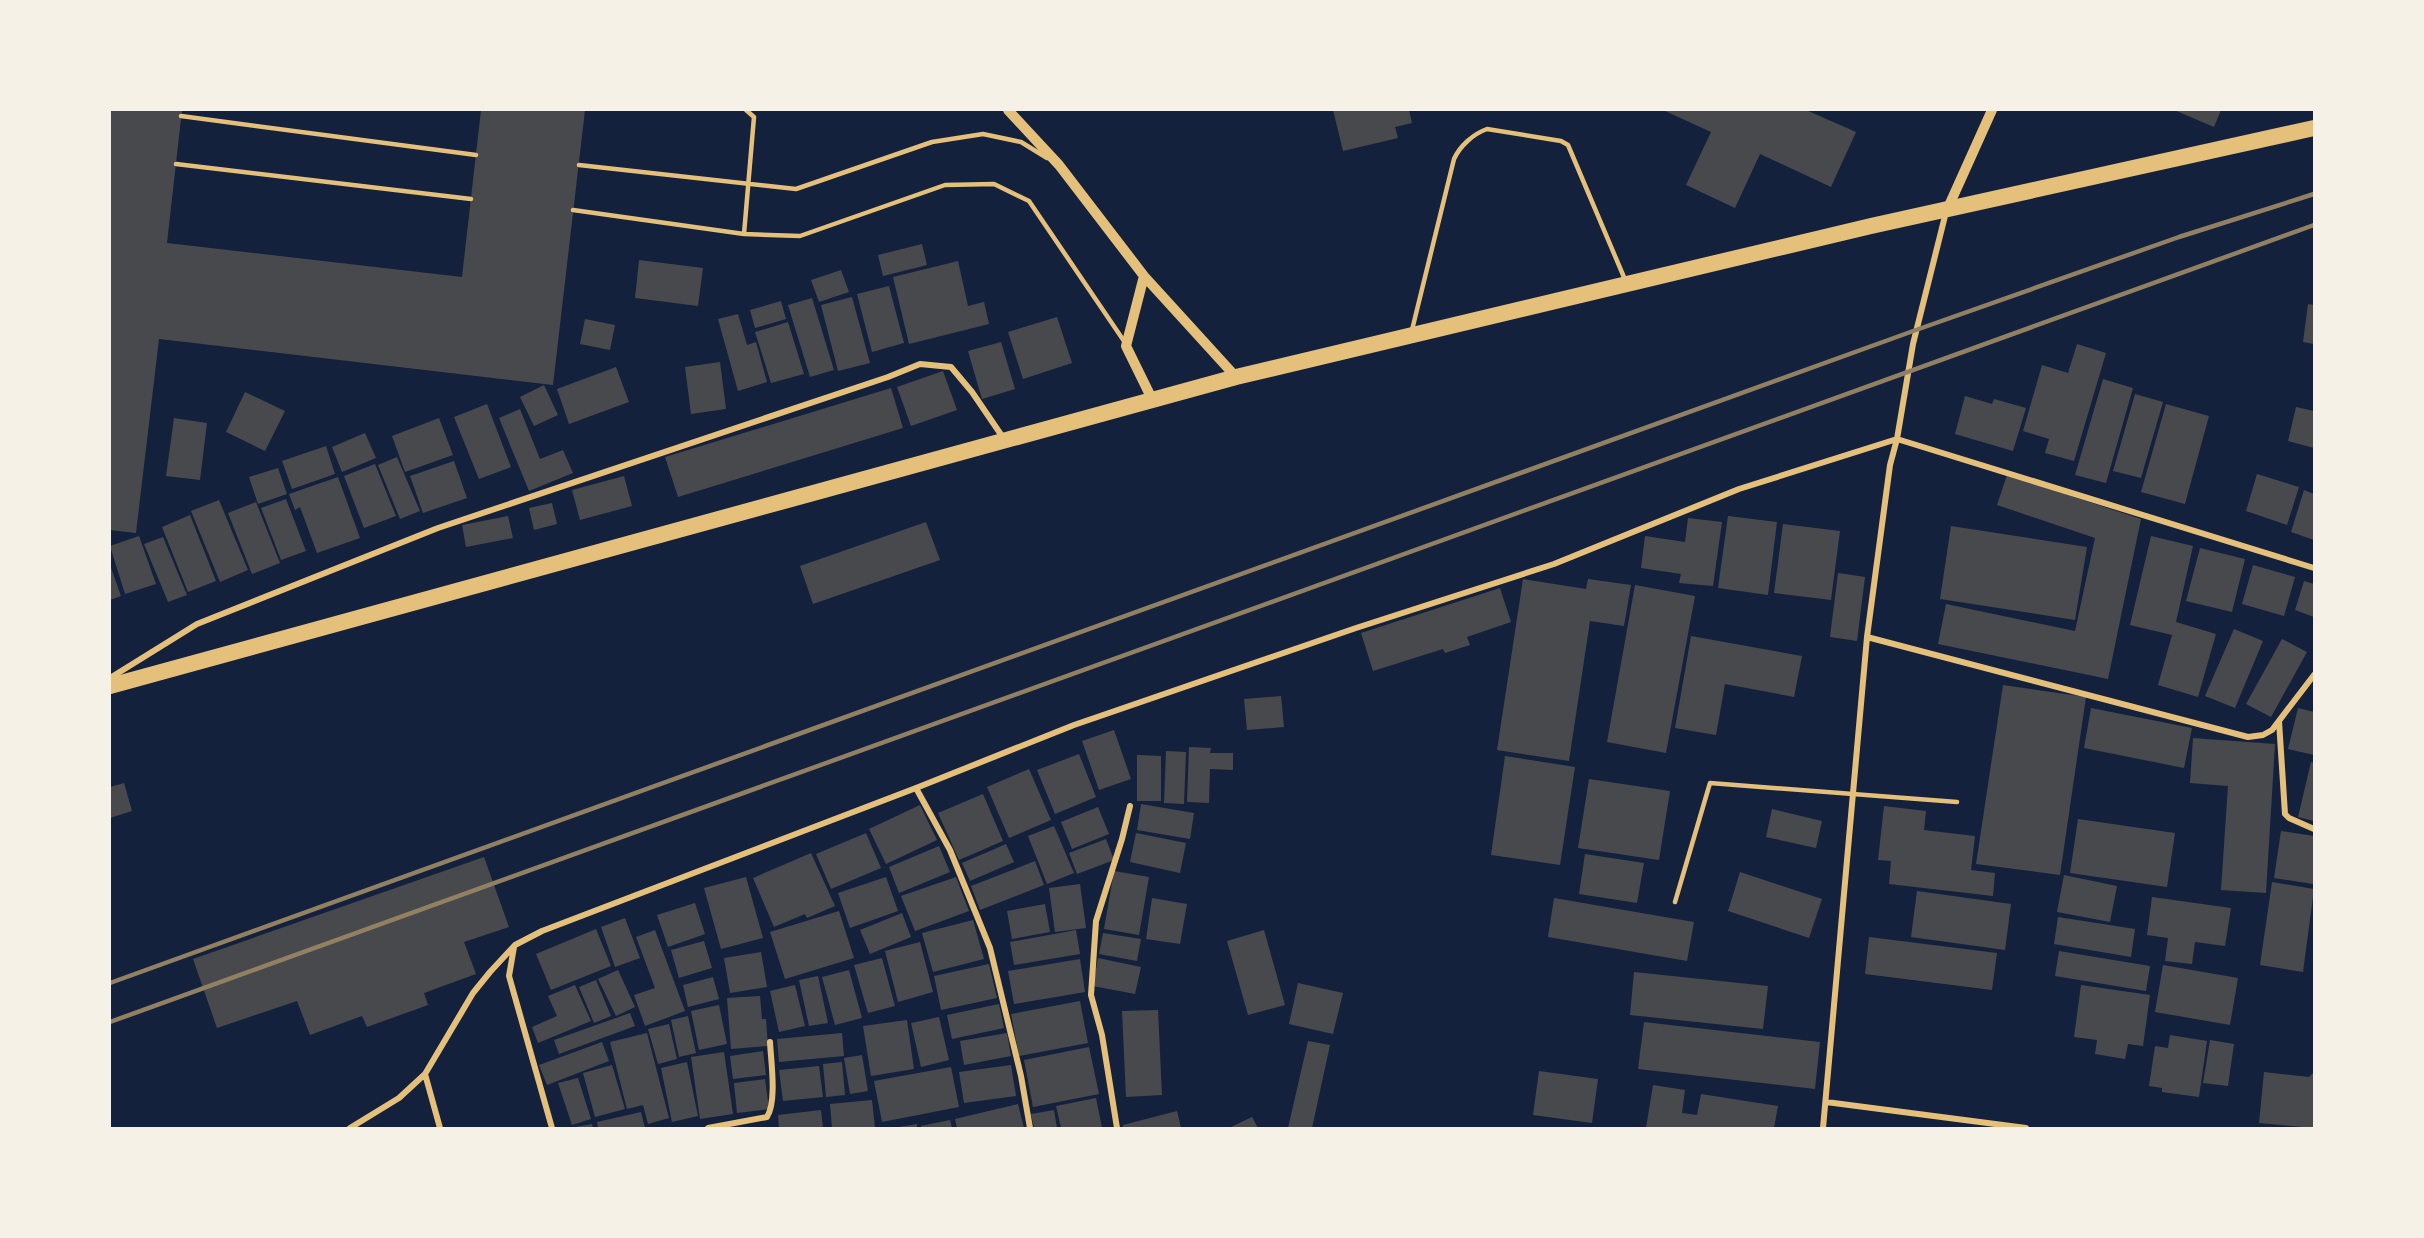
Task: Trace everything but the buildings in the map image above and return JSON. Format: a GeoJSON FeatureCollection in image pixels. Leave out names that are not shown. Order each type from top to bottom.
{"type":"FeatureCollection","features":[{"type":"Feature","properties":{"kind":"highway"},"geometry":{"type":"LineString","coordinates":[[110,686],[1236,377],[1947,210],[2314,128]]}},
{"type":"Feature","properties":{"kind":"street"},"geometry":{"type":"LineString","coordinates":[[1008,110],[1059,165],[1143,276],[1236,377]]}},
{"type":"Feature","properties":{"kind":"street"},"geometry":{"type":"LineString","coordinates":[[1823,1128],[1867,637],[1890,465],[1897,439],[1902,396],[1913,344],[1947,210],[1992,110]]}},
{"type":"Feature","properties":{"kind":"street"},"geometry":{"type":"LineString","coordinates":[[1143,276],[1126,346],[1152,399]]}},
{"type":"Feature","properties":{"kind":"street"},"geometry":{"type":"LineString","coordinates":[[110,678],[197,624],[438,528],[888,377],[920,364],[951,367],[972,392],[1004,439]]}},
{"type":"Feature","properties":{"kind":"street"},"geometry":{"type":"LineString","coordinates":[[350,1128],[399,1098],[425,1074],[473,993],[515,945],[542,932],[916,788],[1074,724],[1356,628],[1554,564],[1739,489],[1897,439],[2314,567]]}},
{"type":"Feature","properties":{"kind":"street"},"geometry":{"type":"LineString","coordinates":[[1867,637],[2241,736],[2254,737],[2272,730],[2314,675]]}},
{"type":"Feature","properties":{"kind":"street"},"geometry":{"type":"LineString","coordinates":[[2279,721],[2285,814],[2314,829]]}},
{"type":"Feature","properties":{"kind":"street"},"geometry":{"type":"LineString","coordinates":[[916,788],[950,850],[990,948],[1030,1128]]}},
{"type":"Feature","properties":{"kind":"street"},"geometry":{"type":"LineString","coordinates":[[1117,1128],[1102,1035],[1091,994],[1096,921],[1130,806]]}},
{"type":"Feature","properties":{"kind":"street"},"geometry":{"type":"LineString","coordinates":[[515,945],[509,976],[552,1128]]}},
{"type":"Feature","properties":{"kind":"street"},"geometry":{"type":"LineString","coordinates":[[708,1128],[767,1117],[771,1110],[772,1100],[770,1042]]}},
{"type":"Feature","properties":{"kind":"street"},"geometry":{"type":"LineString","coordinates":[[425,1074],[440,1128]]}},
{"type":"Feature","properties":{"kind":"street"},"geometry":{"type":"LineString","coordinates":[[1826,1102],[2026,1128]]}},
{"type":"Feature","properties":{"kind":"lane"},"geometry":{"type":"LineString","coordinates":[[744,234],[754,117],[746,110]]}},
{"type":"Feature","properties":{"kind":"lane"},"geometry":{"type":"LineString","coordinates":[[181,116],[476,156]]}},
{"type":"Feature","properties":{"kind":"lane"},"geometry":{"type":"LineString","coordinates":[[1411,335],[1454,159],[1458,150],[1476,134],[1486,129],[1561,141],[1568,145],[1627,285]]}},
{"type":"Feature","properties":{"kind":"lane"},"geometry":{"type":"LineString","coordinates":[[579,165],[796,189],[932,142],[983,134],[1021,142],[1059,165]]}},
{"type":"Feature","properties":{"kind":"lane"},"geometry":{"type":"LineString","coordinates":[[176,164],[471,199]]}},
{"type":"Feature","properties":{"kind":"lane"},"geometry":{"type":"LineString","coordinates":[[573,210],[744,234],[800,236],[945,185],[994,184],[1029,201],[1126,346]]}},
{"type":"Feature","properties":{"kind":"lane"},"geometry":{"type":"LineString","coordinates":[[1675,902],[1710,783],[1854,792],[1957,802]]}},
{"type":"Feature","properties":{"kind":"railway"},"geometry":{"type":"LineString","coordinates":[[110,983],[1916,330],[2179,237],[2314,194]]}},
{"type":"Feature","properties":{"kind":"railway"},"geometry":{"type":"LineString","coordinates":[[110,1022],[2314,225]]}}]}
